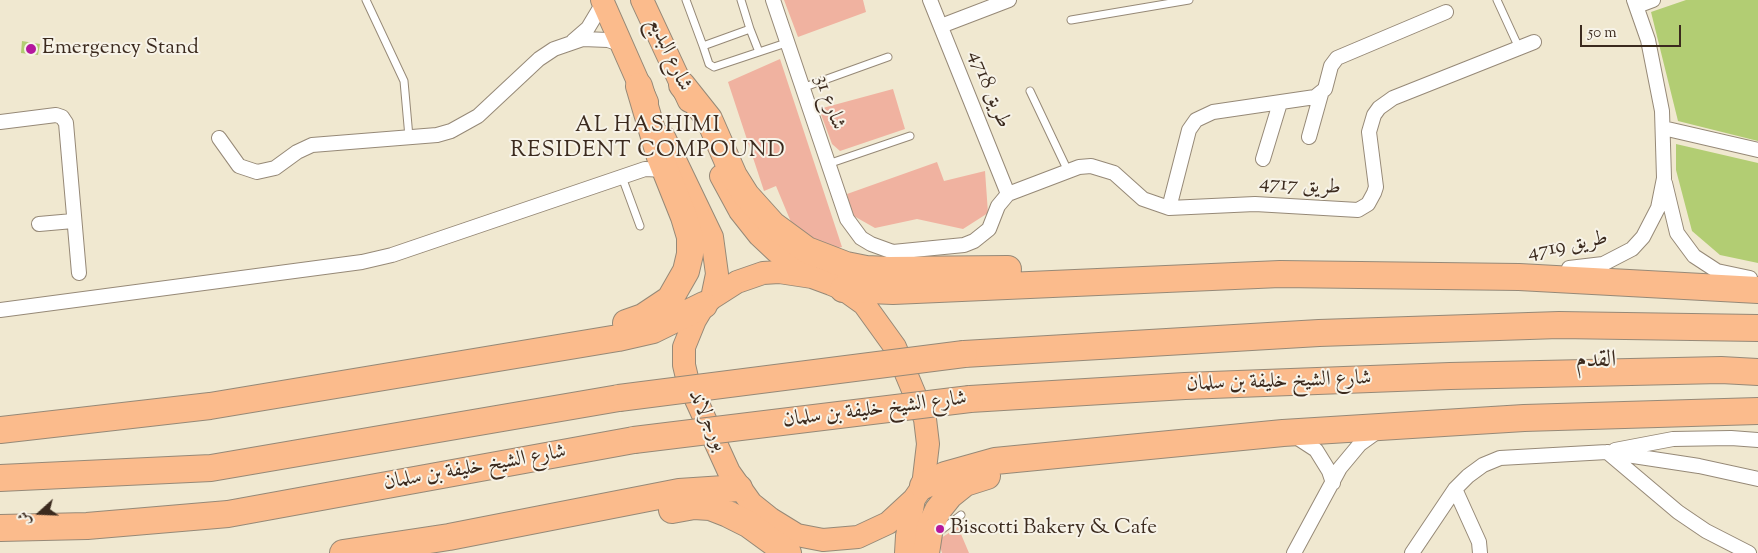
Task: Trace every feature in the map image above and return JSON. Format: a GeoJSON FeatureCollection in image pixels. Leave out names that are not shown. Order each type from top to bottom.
{"type":"FeatureCollection","features":[{"type":"Feature","properties":{"kind":"highway"},"geometry":{"type":"LineString","coordinates":[[682,85],[702,108],[734,176],[759,212],[790,239],[820,256],[846,265],[889,270],[1071,268],[1110,273],[1128,280]]}},
{"type":"Feature","properties":{"kind":"highway"},"geometry":{"type":"LineString","coordinates":[[525,354],[540,344],[643,317],[670,299],[686,271],[690,254],[690,237],[657,165],[639,86]]}},
{"type":"Feature","properties":{"kind":"highway"},"geometry":{"type":"LineString","coordinates":[[843,289],[902,291],[1280,274],[1519,277],[1758,290]]}},
{"type":"Feature","properties":{"kind":"highway"},"geometry":{"type":"LineString","coordinates":[[0,430],[210,406],[636,335],[670,324],[708,302]]}},
{"type":"Feature","properties":{"kind":"highway"},"geometry":{"type":"LineString","coordinates":[[0,478],[211,468],[620,398],[964,354],[1319,333],[1559,325],[1758,328]]}},
{"type":"Feature","properties":{"kind":"highway","name":"شارع الشيخ خليفة بن سلمان"},"geometry":{"type":"LineString","coordinates":[[0,528],[87,526],[228,514],[634,440],[970,399],[1185,386],[1450,376],[1721,370],[1758,372]]}},
{"type":"Feature","properties":{"kind":"highway"},"geometry":{"type":"LineString","coordinates":[[919,493],[945,475],[980,464],[1070,453],[1282,433],[1524,418],[1758,411]]}},
{"type":"Feature","properties":{"kind":"highway"},"geometry":{"type":"LineString","coordinates":[[926,553],[930,527],[938,510],[950,495],[965,483],[983,477],[1037,466],[1070,453]]}},
{"type":"Feature","properties":{"kind":"highway"},"geometry":{"type":"LineString","coordinates":[[343,553],[449,537],[679,492],[739,488]]}},
{"type":"Feature","properties":{"kind":"highway"},"geometry":{"type":"LineString","coordinates":[[581,512],[594,517],[619,518],[694,506],[710,507],[797,545]]}},
{"type":"Feature","properties":{"kind":"main road","name":"شارع البديع"},"geometry":{"type":"LineString","coordinates":[[642,0],[682,85],[725,184],[740,211],[776,251],[812,277]]}},
{"type":"Feature","properties":{"kind":"main road","name":"شارع البديع"},"geometry":{"type":"LineString","coordinates":[[603,2],[639,86],[712,237],[716,257],[716,274],[708,302]]}},
{"type":"Feature","properties":{"kind":"main road","name":"بورجرلاند"},"geometry":{"type":"LineString","coordinates":[[763,273],[793,273],[812,277],[843,289],[864,304],[896,346],[925,419],[928,444],[919,493],[888,523],[866,534],[841,540],[797,545],[797,535],[771,519],[752,503],[739,488],[729,472],[688,382],[684,365],[684,347],[689,334],[708,302],[736,282],[763,273]]}},
{"type":"Feature","properties":{"kind":"main road"},"geometry":{"type":"LineString","coordinates":[[906,553],[907,536],[919,493]]}},
{"type":"Feature","properties":{"kind":"main road"},"geometry":{"type":"LineString","coordinates":[[797,545],[823,553]]}},
{"type":"Feature","properties":{"kind":"street","name":"شارع 31"},"geometry":{"type":"LineString","coordinates":[[773,0],[847,219],[866,241],[893,252],[964,245],[982,236],[989,229],[998,206],[1008,194]]}},
{"type":"Feature","properties":{"kind":"street","name":"طريق 4718"},"geometry":{"type":"LineString","coordinates":[[930,0],[1008,194]]}},
{"type":"Feature","properties":{"kind":"street"},"geometry":{"type":"LineString","coordinates":[[941,26],[1009,0]]}},
{"type":"Feature","properties":{"kind":"street"},"geometry":{"type":"LineString","coordinates":[[1635,3],[1653,0]]}},
{"type":"Feature","properties":{"kind":"street"},"geometry":{"type":"LineString","coordinates":[[219,138],[239,166],[257,172],[275,168],[297,152],[312,145],[437,134],[465,125],[478,116],[539,59],[571,42],[588,28],[603,2]]}},
{"type":"Feature","properties":{"kind":"street","name":"طريق 4719"},"geometry":{"type":"LineString","coordinates":[[1519,277],[1556,269],[1603,264],[1632,249],[1644,237],[1652,223],[1658,208],[1664,178],[1663,128],[1656,75],[1648,40],[1635,3]]}},
{"type":"Feature","properties":{"kind":"street"},"geometry":{"type":"LineString","coordinates":[[1309,137],[1321,94],[1328,84],[1331,66],[1337,58],[1446,12]]}},
{"type":"Feature","properties":{"kind":"street"},"geometry":{"type":"LineString","coordinates":[[571,42],[595,38],[620,44]]}},
{"type":"Feature","properties":{"kind":"street","name":"طريق 4717"},"geometry":{"type":"LineString","coordinates":[[1008,194],[1067,170],[1091,166],[1114,174],[1143,199],[1169,208],[1255,204],[1352,211],[1363,208],[1372,199],[1376,187],[1369,132],[1374,116],[1379,108],[1393,98],[1534,42]]}},
{"type":"Feature","properties":{"kind":"street"},"geometry":{"type":"LineString","coordinates":[[1169,208],[1189,130],[1196,120],[1213,112],[1310,98],[1321,94]]}},
{"type":"Feature","properties":{"kind":"street"},"geometry":{"type":"LineString","coordinates":[[1263,159],[1280,103]]}},
{"type":"Feature","properties":{"kind":"street"},"geometry":{"type":"LineString","coordinates":[[0,122],[56,115],[62,117],[66,123],[79,273]]}},
{"type":"Feature","properties":{"kind":"street"},"geometry":{"type":"LineString","coordinates":[[1663,128],[1758,150]]}},
{"type":"Feature","properties":{"kind":"street"},"geometry":{"type":"LineString","coordinates":[[0,310],[362,262],[392,255],[657,165]]}},
{"type":"Feature","properties":{"kind":"street","name":"طريق 4719"},"geometry":{"type":"LineString","coordinates":[[1664,178],[1678,233],[1694,256],[1717,271],[1758,280]]}},
{"type":"Feature","properties":{"kind":"street"},"geometry":{"type":"LineString","coordinates":[[39,224],[73,221]]}},
{"type":"Feature","properties":{"kind":"street"},"geometry":{"type":"LineString","coordinates":[[1294,553],[1349,455],[1373,434],[1388,427]]}},
{"type":"Feature","properties":{"kind":"street"},"geometry":{"type":"LineString","coordinates":[[1282,433],[1295,436],[1316,450],[1329,471],[1333,483]]}},
{"type":"Feature","properties":{"kind":"street"},"geometry":{"type":"LineString","coordinates":[[1412,553],[1455,489],[1483,465],[1500,458],[1607,452],[1673,439],[1721,438],[1758,440]]}},
{"type":"Feature","properties":{"kind":"street"},"geometry":{"type":"LineString","coordinates":[[1607,452],[1700,466],[1758,479]]}},
{"type":"Feature","properties":{"kind":"street"},"geometry":{"type":"LineString","coordinates":[[1607,452],[1678,512],[1706,530],[1749,553]]}},
{"type":"Feature","properties":{"kind":"street"},"geometry":{"type":"LineString","coordinates":[[1455,489],[1479,542],[1480,553]]}},
{"type":"Feature","properties":{"kind":"lane"},"geometry":{"type":"LineString","coordinates":[[366,0],[404,82],[408,137]]}},
{"type":"Feature","properties":{"kind":"lane"},"geometry":{"type":"LineString","coordinates":[[686,0],[709,64],[714,67],[786,43]]}},
{"type":"Feature","properties":{"kind":"lane"},"geometry":{"type":"LineString","coordinates":[[741,0],[759,52]]}},
{"type":"Feature","properties":{"kind":"lane"},"geometry":{"type":"LineString","coordinates":[[1071,20],[1189,0]]}},
{"type":"Feature","properties":{"kind":"lane"},"geometry":{"type":"LineString","coordinates":[[1497,0],[1519,48]]}},
{"type":"Feature","properties":{"kind":"lane"},"geometry":{"type":"LineString","coordinates":[[703,46],[750,29]]}},
{"type":"Feature","properties":{"kind":"lane"},"geometry":{"type":"LineString","coordinates":[[802,88],[888,57]]}},
{"type":"Feature","properties":{"kind":"lane","name":"طريق 4718"},"geometry":{"type":"LineString","coordinates":[[1030,91],[1067,170]]}},
{"type":"Feature","properties":{"kind":"lane"},"geometry":{"type":"LineString","coordinates":[[828,164],[910,136]]}},
{"type":"Feature","properties":{"kind":"lane"},"geometry":{"type":"LineString","coordinates":[[622,177],[640,226]]}},
{"type":"Feature","properties":{"kind":"lane"},"geometry":{"type":"LineString","coordinates":[[934,553],[932,542],[950,521],[961,515]]}},
{"type":"Feature","properties":{"kind":"green space"},"geometry":{"type":"Polygon","coordinates":[[[1686,0],[1758,0],[1758,141],[1678,121],[1651,12],[1686,0]]]}},
{"type":"Feature","properties":{"kind":"green space"},"geometry":{"type":"Polygon","coordinates":[[[22,41],[40,44],[38,55],[21,53],[22,41]]]}},
{"type":"Feature","properties":{"kind":"green space"},"geometry":{"type":"Polygon","coordinates":[[[1676,144],[1758,163],[1758,263],[1720,255],[1692,231],[1676,170],[1676,144]]]}},
{"type":"Feature","properties":{"kind":"building"},"geometry":{"type":"Polygon","coordinates":[[[784,0],[863,0],[866,12],[798,37],[784,0]]]}},
{"type":"Feature","properties":{"kind":"building"},"geometry":{"type":"Polygon","coordinates":[[[780,59],[842,247],[825,251],[796,234],[776,186],[764,191],[728,82],[780,59]]]}},
{"type":"Feature","properties":{"kind":"building"},"geometry":{"type":"Polygon","coordinates":[[[893,89],[905,129],[840,151],[832,144],[819,109],[893,89]]]}},
{"type":"Feature","properties":{"kind":"building"},"geometry":{"type":"Polygon","coordinates":[[[937,162],[944,181],[985,171],[988,213],[963,229],[917,219],[875,228],[852,215],[847,194],[937,162]]]}},
{"type":"Feature","properties":{"kind":"building"},"geometry":{"type":"Polygon","coordinates":[[[958,527],[969,553],[942,553],[938,540],[958,527]]]}},
{"type":"Feature","properties":{"kind":"place","name":"Emergency Stand"},"geometry":{"type":"Point","coordinates":[31,49]}},
{"type":"Feature","properties":{"kind":"place","name":"Biscotti Bakery & Cafe"},"geometry":{"type":"Point","coordinates":[940,529]}},
{"type":"Feature","properties":{"kind":"district","name":"AL HASHIMI RESIDENT COMPOUND"},"geometry":{"type":"Point","coordinates":[648,140]}},
{"type":"Feature","properties":{"kind":"district","name":"القدم"},"geometry":{"type":"Point","coordinates":[1596,362]}}]}
